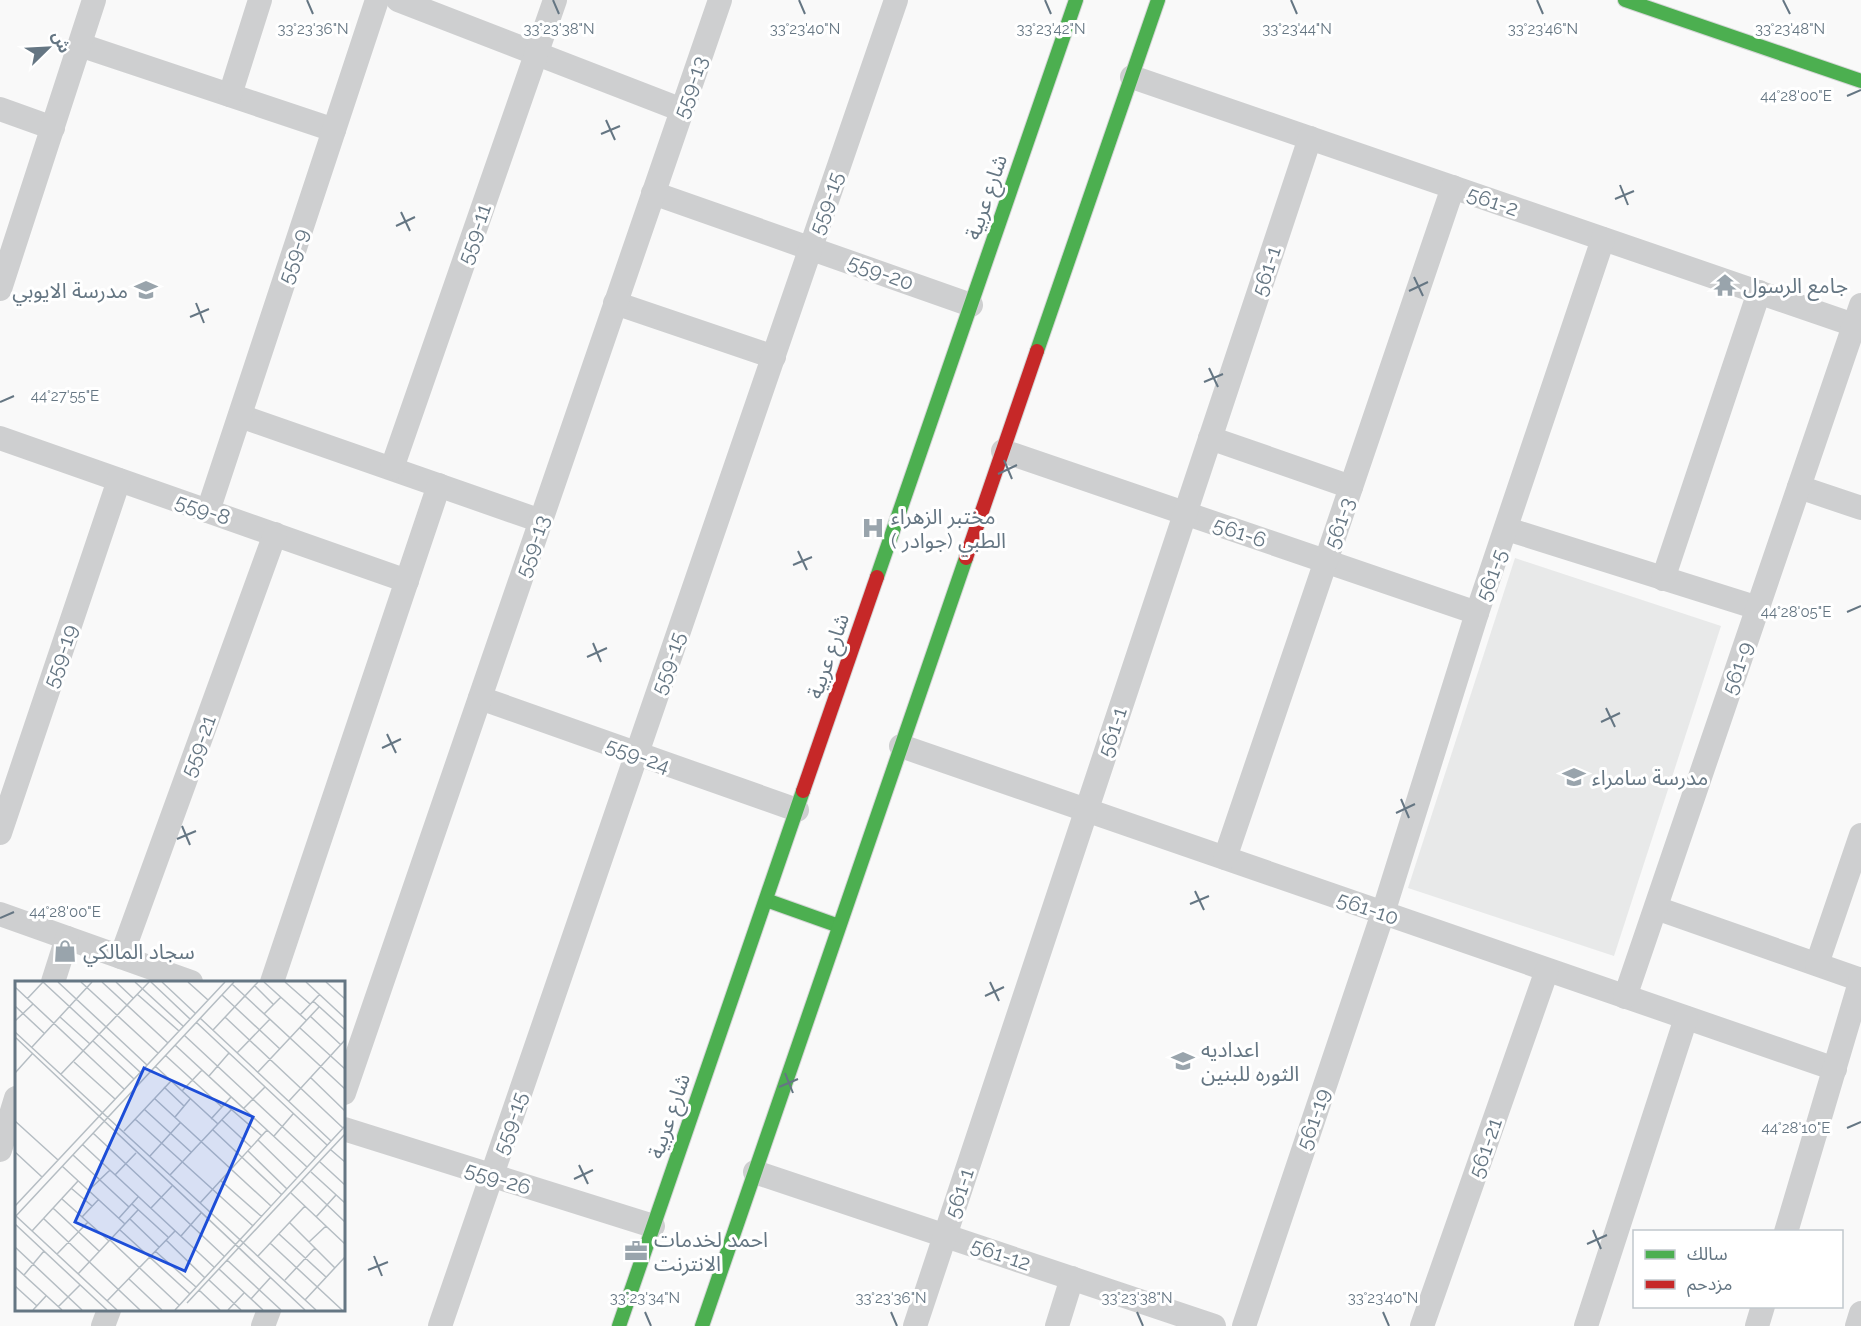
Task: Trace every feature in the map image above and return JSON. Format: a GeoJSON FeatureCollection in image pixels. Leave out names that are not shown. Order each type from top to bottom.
{"type":"FeatureCollection","features":[{"type":"Feature","properties":{"kind":"main road","name":"شارع عربية"},"geometry":{"type":"LineString","coordinates":[[619,1326],[1076,0]]}},
{"type":"Feature","properties":{"kind":"main road"},"geometry":{"type":"LineString","coordinates":[[702,1326],[1158,0]]}},
{"type":"Feature","properties":{"kind":"main road"},"geometry":{"type":"LineString","coordinates":[[1625,0],[1861,81]]}},
{"type":"Feature","properties":{"kind":"main road"},"geometry":{"type":"LineString","coordinates":[[766,900],[839,926]]}},
{"type":"Feature","properties":{"kind":"street"},"geometry":{"type":"LineString","coordinates":[[0,289],[94,0]]}},
{"type":"Feature","properties":{"kind":"street"},"geometry":{"type":"LineString","coordinates":[[231,95],[260,0]]}},
{"type":"Feature","properties":{"kind":"street","name":"559-9"},"geometry":{"type":"LineString","coordinates":[[208,511],[377,0]]}},
{"type":"Feature","properties":{"kind":"street"},"geometry":{"type":"LineString","coordinates":[[398,0],[682,110]]}},
{"type":"Feature","properties":{"kind":"street","name":"559-11"},"geometry":{"type":"LineString","coordinates":[[392,468],[555,0]]}},
{"type":"Feature","properties":{"kind":"street","name":"559-13"},"geometry":{"type":"LineString","coordinates":[[345,1086],[352,1041],[480,698],[720,0]]}},
{"type":"Feature","properties":{"kind":"street","name":"559-15"},"geometry":{"type":"LineString","coordinates":[[440,1326],[897,0]]}},
{"type":"Feature","properties":{"kind":"street"},"geometry":{"type":"LineString","coordinates":[[80,45],[334,130]]}},
{"type":"Feature","properties":{"kind":"street","name":"561-2"},"geometry":{"type":"LineString","coordinates":[[1132,77],[1759,292],[1858,315]]}},
{"type":"Feature","properties":{"kind":"street"},"geometry":{"type":"LineString","coordinates":[[0,109],[53,128]]}},
{"type":"Feature","properties":{"kind":"street","name":"561-1"},"geometry":{"type":"LineString","coordinates":[[915,1326],[1310,138]]}},
{"type":"Feature","properties":{"kind":"street","name":"561-3"},"geometry":{"type":"LineString","coordinates":[[1225,858],[1453,187]]}},
{"type":"Feature","properties":{"kind":"street","name":"559-20"},"geometry":{"type":"LineString","coordinates":[[653,193],[971,304]]}},
{"type":"Feature","properties":{"kind":"street","name":"561-5"},"geometry":{"type":"LineString","coordinates":[[1383,912],[1477,613],[1603,239]]}},
{"type":"Feature","properties":{"kind":"street"},"geometry":{"type":"LineString","coordinates":[[1663,579],[1759,292]]}},
{"type":"Feature","properties":{"kind":"street"},"geometry":{"type":"LineString","coordinates":[[615,303],[774,357]]}},
{"type":"Feature","properties":{"kind":"street","name":"561-9"},"geometry":{"type":"LineString","coordinates":[[1625,997],[1858,315]]}},
{"type":"Feature","properties":{"kind":"street"},"geometry":{"type":"LineString","coordinates":[[240,416],[541,521]]}},
{"type":"Feature","properties":{"kind":"street","name":"559-8"},"geometry":{"type":"LineString","coordinates":[[0,438],[407,581]]}},
{"type":"Feature","properties":{"kind":"street"},"geometry":{"type":"LineString","coordinates":[[1210,438],[1351,487]]}},
{"type":"Feature","properties":{"kind":"street","name":"561-6"},"geometry":{"type":"LineString","coordinates":[[1003,451],[1477,613]]}},
{"type":"Feature","properties":{"kind":"street","name":"559-19"},"geometry":{"type":"LineString","coordinates":[[0,833],[119,480]]}},
{"type":"Feature","properties":{"kind":"street"},"geometry":{"type":"LineString","coordinates":[[272,981],[439,485]]}},
{"type":"Feature","properties":{"kind":"street"},"geometry":{"type":"LineString","coordinates":[[1799,487],[1861,508]]}},
{"type":"Feature","properties":{"kind":"street"},"geometry":{"type":"LineString","coordinates":[[1507,529],[1758,608]]}},
{"type":"Feature","properties":{"kind":"street","name":"559-21"},"geometry":{"type":"LineString","coordinates":[[121,957],[274,534]]}},
{"type":"Feature","properties":{"kind":"street","name":"559-24"},"geometry":{"type":"LineString","coordinates":[[480,698],[797,810]]}},
{"type":"Feature","properties":{"kind":"street","name":"561-10"},"geometry":{"type":"LineString","coordinates":[[901,746],[1835,1070]]}},
{"type":"Feature","properties":{"kind":"street"},"geometry":{"type":"LineString","coordinates":[[1817,964],[1861,835]]}},
{"type":"Feature","properties":{"kind":"street"},"geometry":{"type":"LineString","coordinates":[[1656,908],[1861,980],[1787,1230]]}},
{"type":"Feature","properties":{"kind":"street","name":"561-19"},"geometry":{"type":"LineString","coordinates":[[1244,1326],[1383,912]]}},
{"type":"Feature","properties":{"kind":"street"},"geometry":{"type":"LineString","coordinates":[[0,914],[187,981]]}},
{"type":"Feature","properties":{"kind":"street"},"geometry":{"type":"LineString","coordinates":[[53,981],[67,938]]}},
{"type":"Feature","properties":{"kind":"street","name":"561-21"},"geometry":{"type":"LineString","coordinates":[[1422,1326],[1547,970]]}},
{"type":"Feature","properties":{"kind":"street"},"geometry":{"type":"LineString","coordinates":[[1586,1326],[1686,1018]]}},
{"type":"Feature","properties":{"kind":"street"},"geometry":{"type":"LineString","coordinates":[[0,1150],[15,1101]]}},
{"type":"Feature","properties":{"kind":"street","name":"559-26"},"geometry":{"type":"LineString","coordinates":[[345,1129],[653,1226]]}},
{"type":"Feature","properties":{"kind":"street","name":"561-12"},"geometry":{"type":"LineString","coordinates":[[755,1172],[1214,1326]]}},
{"type":"Feature","properties":{"kind":"street"},"geometry":{"type":"LineString","coordinates":[[1057,1326],[1072,1278]]}},
{"type":"Feature","properties":{"kind":"street"},"geometry":{"type":"LineString","coordinates":[[1757,1326],[1762,1308]]}},
{"type":"Feature","properties":{"kind":"street"},"geometry":{"type":"LineString","coordinates":[[103,1326],[109,1311]]}},
{"type":"Feature","properties":{"kind":"street"},"geometry":{"type":"LineString","coordinates":[[263,1326],[269,1311]]}},
{"type":"Feature","properties":{"kind":"street"},"geometry":{"type":"LineString","coordinates":[[1857,1326],[1861,1314]]}},
{"type":"Feature","properties":{"kind":"shaded area"},"geometry":{"type":"Polygon","coordinates":[[[1515,558],[1721,626],[1614,956],[1408,888],[1515,558]]]}},
{"type":"Feature","properties":{"kind":"traffic: fast"},"geometry":{"type":"LineString","coordinates":[[877,577],[1076,0]]}},
{"type":"Feature","properties":{"kind":"traffic: fast"},"geometry":{"type":"LineString","coordinates":[[1037,351],[1158,0]]}},
{"type":"Feature","properties":{"kind":"traffic: fast"},"geometry":{"type":"LineString","coordinates":[[1625,0],[1861,81]]}},
{"type":"Feature","properties":{"kind":"traffic: fast"},"geometry":{"type":"LineString","coordinates":[[702,1326],[966,558]]}},
{"type":"Feature","properties":{"kind":"traffic: fast"},"geometry":{"type":"LineString","coordinates":[[619,1326],[803,791]]}},
{"type":"Feature","properties":{"kind":"traffic: fast"},"geometry":{"type":"LineString","coordinates":[[766,900],[839,926]]}},
{"type":"Feature","properties":{"kind":"traffic: jam"},"geometry":{"type":"LineString","coordinates":[[966,558],[1037,351]]}},
{"type":"Feature","properties":{"kind":"traffic: jam"},"geometry":{"type":"LineString","coordinates":[[803,791],[877,577]]}},
{"type":"Feature","properties":{"kind":"place","name":"جامع الرسول"},"geometry":{"type":"Point","coordinates":[1725,285]}},
{"type":"Feature","properties":{"kind":"place","name":"مدرسة الايوبي"},"geometry":{"type":"Point","coordinates":[146,290]}},
{"type":"Feature","properties":{"kind":"place","name":"مختبر الزهراء الطبي (جوادر )"},"geometry":{"type":"Point","coordinates":[873,528]}},
{"type":"Feature","properties":{"kind":"place","name":"مدرسة سامراء"},"geometry":{"type":"Point","coordinates":[1574,777]}},
{"type":"Feature","properties":{"kind":"place","name":"سجاد المالكي"},"geometry":{"type":"Point","coordinates":[65,951]}},
{"type":"Feature","properties":{"kind":"place","name":"اعداديه الثوره للبنين"},"geometry":{"type":"Point","coordinates":[1183,1061]}},
{"type":"Feature","properties":{"kind":"place","name":"احمد لخدمات الانترنت"},"geometry":{"type":"Point","coordinates":[636,1251]}}]}
